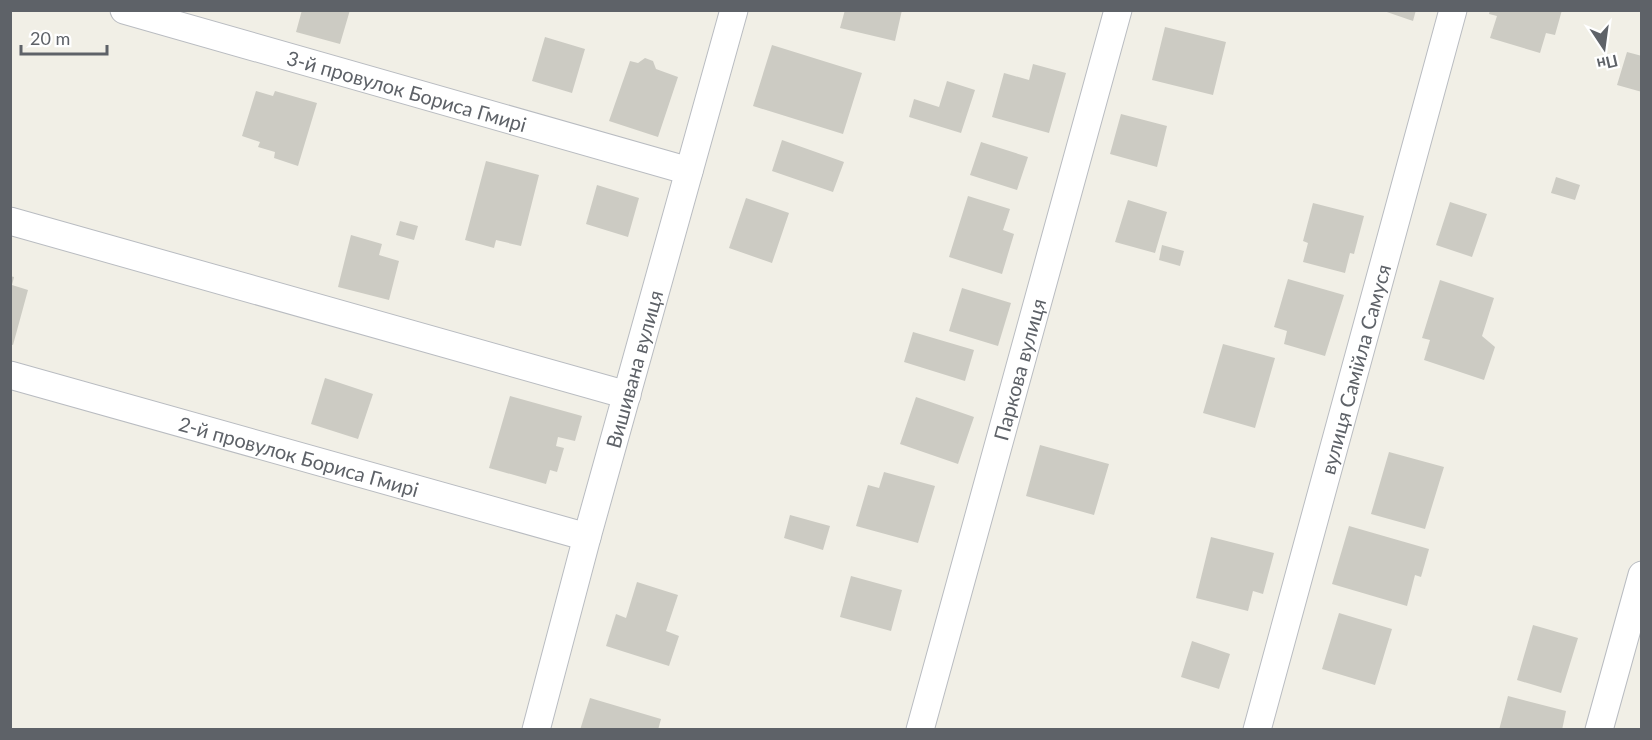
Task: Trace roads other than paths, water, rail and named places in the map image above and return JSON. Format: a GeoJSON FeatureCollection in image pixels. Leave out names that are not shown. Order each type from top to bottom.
{"type":"FeatureCollection","features":[{"type":"Feature","properties":{"kind":"street","name":"3-й провулок Бориса Гмирі"},"geometry":{"type":"LineString","coordinates":[[124,10],[689,171]]}},
{"type":"Feature","properties":{"kind":"street","name":"Вишивана вулиця"},"geometry":{"type":"LineString","coordinates":[[536,729],[587,537],[734,10]]}},
{"type":"Feature","properties":{"kind":"street","name":"Паркова вулиця"},"geometry":{"type":"LineString","coordinates":[[920,729],[1118,10]]}},
{"type":"Feature","properties":{"kind":"street","name":"вулиця Самійла Самуся"},"geometry":{"type":"LineString","coordinates":[[1257,729],[1453,10]]}},
{"type":"Feature","properties":{"kind":"street"},"geometry":{"type":"LineString","coordinates":[[10,221],[627,395]]}},
{"type":"Feature","properties":{"kind":"street","name":"2-й провулок Бориса Гмирі"},"geometry":{"type":"LineString","coordinates":[[10,375],[587,537]]}},
{"type":"Feature","properties":{"kind":"street"},"geometry":{"type":"LineString","coordinates":[[1599,729],[1641,575]]}}]}
